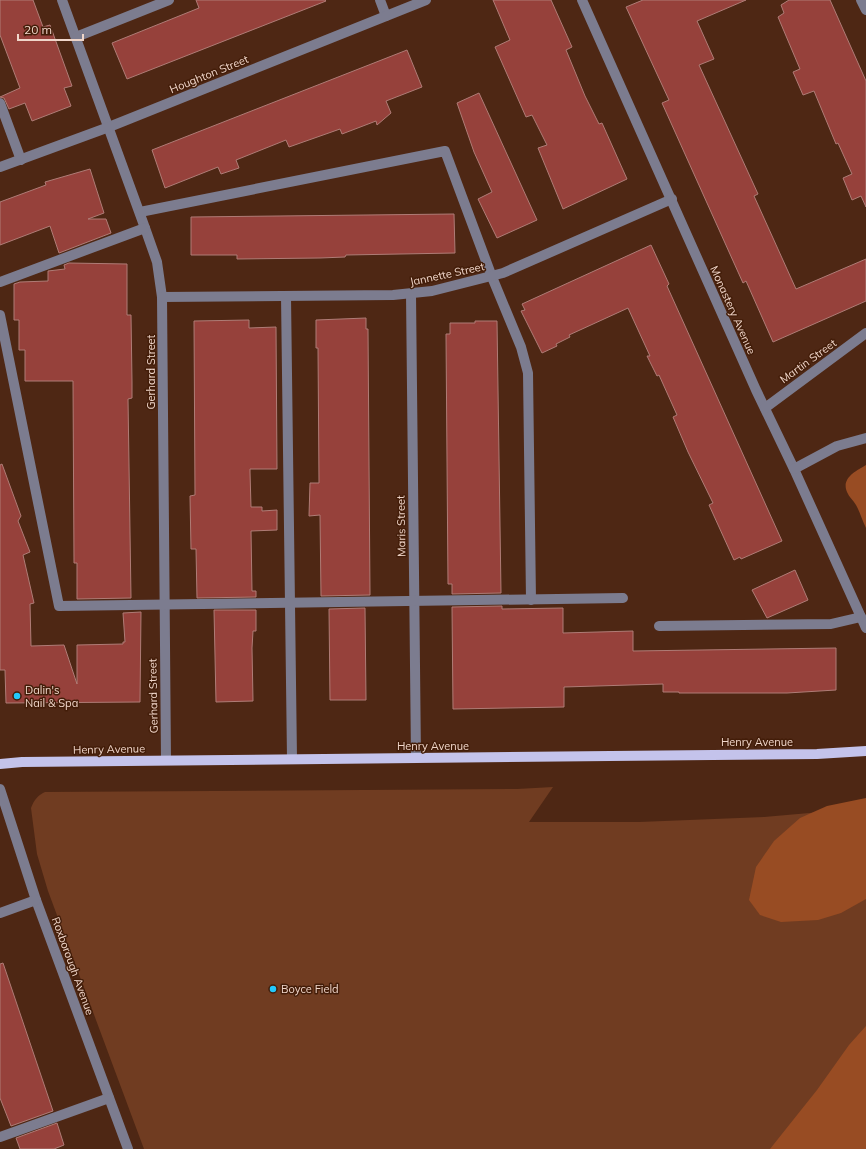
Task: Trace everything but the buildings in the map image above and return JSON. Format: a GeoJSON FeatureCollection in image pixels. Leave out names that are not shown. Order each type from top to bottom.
{"type":"FeatureCollection","features":[{"type":"Feature","properties":{"kind":"main road","name":"Henry Avenue"},"geometry":{"type":"LineString","coordinates":[[0,764],[22,762],[166,760],[817,754],[866,751]]}},
{"type":"Feature","properties":{"kind":"street","name":"Gerhard Street"},"geometry":{"type":"LineString","coordinates":[[62,0],[157,262],[162,297],[166,760]]}},
{"type":"Feature","properties":{"kind":"street"},"geometry":{"type":"LineString","coordinates":[[76,37],[169,0]]}},
{"type":"Feature","properties":{"kind":"street"},"geometry":{"type":"LineString","coordinates":[[380,0],[386,16]]}},
{"type":"Feature","properties":{"kind":"street","name":"Houghton Street"},"geometry":{"type":"LineString","coordinates":[[0,167],[109,127],[426,0]]}},
{"type":"Feature","properties":{"kind":"street","name":"Monastery Avenue"},"geometry":{"type":"LineString","coordinates":[[582,0],[765,408],[866,628]]}},
{"type":"Feature","properties":{"kind":"street"},"geometry":{"type":"LineString","coordinates":[[861,0],[866,10]]}},
{"type":"Feature","properties":{"kind":"street"},"geometry":{"type":"LineString","coordinates":[[0,103],[21,160]]}},
{"type":"Feature","properties":{"kind":"street"},"geometry":{"type":"LineString","coordinates":[[140,212],[445,151],[492,277],[521,348],[528,373],[531,600]]}},
{"type":"Feature","properties":{"kind":"street","name":"Jannette Street"},"geometry":{"type":"LineString","coordinates":[[162,297],[411,294],[457,286],[492,277],[672,199]]}},
{"type":"Feature","properties":{"kind":"street"},"geometry":{"type":"LineString","coordinates":[[0,282],[145,228]]}},
{"type":"Feature","properties":{"kind":"street","name":"Maris Street"},"geometry":{"type":"LineString","coordinates":[[411,294],[416,758]]}},
{"type":"Feature","properties":{"kind":"street"},"geometry":{"type":"LineString","coordinates":[[286,296],[292,759]]}},
{"type":"Feature","properties":{"kind":"street"},"geometry":{"type":"LineString","coordinates":[[0,315],[59,606],[289,604],[623,598]]}},
{"type":"Feature","properties":{"kind":"street","name":"Martin Street"},"geometry":{"type":"LineString","coordinates":[[765,408],[866,333]]}},
{"type":"Feature","properties":{"kind":"street"},"geometry":{"type":"LineString","coordinates":[[794,469],[837,446],[866,438]]}},
{"type":"Feature","properties":{"kind":"street"},"geometry":{"type":"LineString","coordinates":[[659,626],[831,624],[861,617]]}},
{"type":"Feature","properties":{"kind":"street","name":"Roxborough Avenue"},"geometry":{"type":"LineString","coordinates":[[0,789],[36,900],[128,1149]]}},
{"type":"Feature","properties":{"kind":"street"},"geometry":{"type":"LineString","coordinates":[[0,913],[36,900]]}},
{"type":"Feature","properties":{"kind":"street"},"geometry":{"type":"LineString","coordinates":[[0,1137],[109,1098]]}},
{"type":"Feature","properties":{"kind":"shaded area"},"geometry":{"type":"Polygon","coordinates":[[[866,465],[866,528],[855,503],[848,494],[846,483],[850,476],[866,465]]]}},
{"type":"Feature","properties":{"kind":"shaded area"},"geometry":{"type":"Polygon","coordinates":[[[553,787],[529,822],[639,822],[764,817],[866,808],[866,1092],[800,1149],[144,1149],[48,891],[37,854],[31,808],[38,796],[45,792],[517,789],[553,787]]]}},
{"type":"Feature","properties":{"kind":"shaded area"},"geometry":{"type":"Polygon","coordinates":[[[866,798],[866,899],[841,913],[818,920],[781,922],[760,915],[749,900],[756,867],[774,841],[800,818],[827,806],[866,798]]]}},
{"type":"Feature","properties":{"kind":"shaded area"},"geometry":{"type":"Polygon","coordinates":[[[866,1026],[866,1149],[770,1149],[817,1090],[849,1045],[866,1026]]]}},
{"type":"Feature","properties":{"kind":"place","name":"Dalin's Nail & Spa"},"geometry":{"type":"Point","coordinates":[17,696]}},
{"type":"Feature","properties":{"kind":"place","name":"Boyce Field"},"geometry":{"type":"Point","coordinates":[273,989]}}]}
